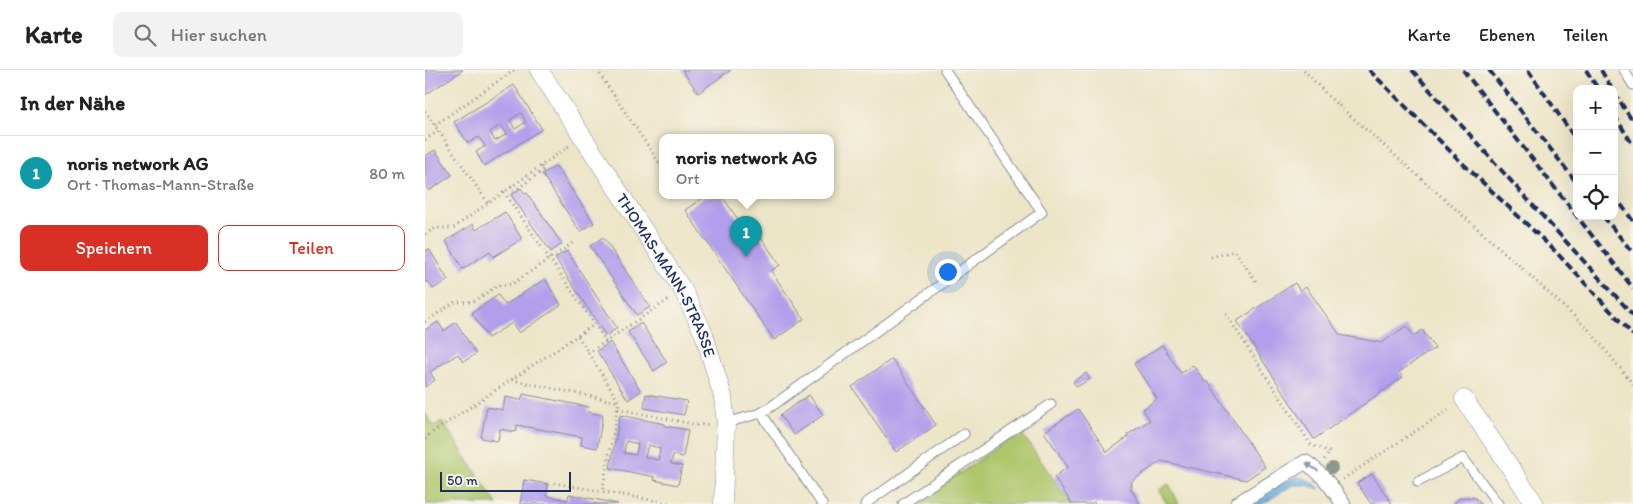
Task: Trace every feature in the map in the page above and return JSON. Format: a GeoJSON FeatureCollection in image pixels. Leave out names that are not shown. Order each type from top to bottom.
{"type":"FeatureCollection","features":[{"type":"Feature","properties":{"kind":"street","name":"THOMAS-MANN-STRASSE"},"geometry":{"type":"LineString","coordinates":[[539,70],[683,290],[704,334],[723,398],[726,422],[723,504]]}},
{"type":"Feature","properties":{"kind":"street"},"geometry":{"type":"LineString","coordinates":[[1464,399],[1534,504]]}},
{"type":"Feature","properties":{"kind":"street"},"geometry":{"type":"LineString","coordinates":[[1237,504],[1305,462],[1317,470],[1332,486],[1343,504]]}},
{"type":"Feature","properties":{"kind":"lane"},"geometry":{"type":"LineString","coordinates":[[726,422],[761,412],[793,391],[1042,212],[945,70]]}},
{"type":"Feature","properties":{"kind":"lane"},"geometry":{"type":"LineString","coordinates":[[1623,70],[1633,85]]}},
{"type":"Feature","properties":{"kind":"lane"},"geometry":{"type":"LineString","coordinates":[[903,504],[1051,404]]}},
{"type":"Feature","properties":{"kind":"lane"},"geometry":{"type":"LineString","coordinates":[[761,412],[823,504]]}},
{"type":"Feature","properties":{"kind":"lane"},"geometry":{"type":"LineString","coordinates":[[865,504],[964,434]]}},
{"type":"Feature","properties":{"kind":"lane"},"geometry":{"type":"LineString","coordinates":[[1418,482],[1463,458],[1498,504]]}},
{"type":"Feature","properties":{"kind":"path"},"geometry":{"type":"LineString","coordinates":[[434,125],[514,70]]}},
{"type":"Feature","properties":{"kind":"path"},"geometry":{"type":"LineString","coordinates":[[597,70],[659,163]]}},
{"type":"Feature","properties":{"kind":"path"},"geometry":{"type":"LineString","coordinates":[[1303,70],[1328,96],[1590,331],[1633,384]]}},
{"type":"Feature","properties":{"kind":"path"},"geometry":{"type":"LineString","coordinates":[[425,111],[488,203]]}},
{"type":"Feature","properties":{"kind":"path"},"geometry":{"type":"LineString","coordinates":[[425,140],[438,131]]}},
{"type":"Feature","properties":{"kind":"path"},"geometry":{"type":"LineString","coordinates":[[425,234],[436,228],[453,228],[511,187],[514,191],[544,170],[541,166],[583,137]]}},
{"type":"Feature","properties":{"kind":"path"},"geometry":{"type":"LineString","coordinates":[[504,192],[606,341]]}},
{"type":"Feature","properties":{"kind":"path"},"geometry":{"type":"LineString","coordinates":[[425,322],[455,302],[473,302],[497,286],[512,284],[573,243]]}},
{"type":"Feature","properties":{"kind":"path"},"geometry":{"type":"LineString","coordinates":[[1211,257],[1235,251],[1257,283]]}},
{"type":"Feature","properties":{"kind":"path"},"geometry":{"type":"LineString","coordinates":[[588,353],[683,290]]}},
{"type":"Feature","properties":{"kind":"path"},"geometry":{"type":"LineString","coordinates":[[1226,314],[1311,445],[1330,452],[1317,470]]}},
{"type":"Feature","properties":{"kind":"path"},"geometry":{"type":"LineString","coordinates":[[626,320],[630,325]]}},
{"type":"Feature","properties":{"kind":"path"},"geometry":{"type":"LineString","coordinates":[[425,439],[595,324]]}},
{"type":"Feature","properties":{"kind":"path"},"geometry":{"type":"LineString","coordinates":[[616,334],[619,339]]}},
{"type":"Feature","properties":{"kind":"path"},"geometry":{"type":"LineString","coordinates":[[578,336],[619,402],[602,492]]}},
{"type":"Feature","properties":{"kind":"path"},"geometry":{"type":"LineString","coordinates":[[511,380],[619,402]]}},
{"type":"Feature","properties":{"kind":"path"},"geometry":{"type":"LineString","coordinates":[[1332,486],[1464,399]]}},
{"type":"Feature","properties":{"kind":"path"},"geometry":{"type":"LineString","coordinates":[[618,409],[697,425],[726,422]]}},
{"type":"Feature","properties":{"kind":"path"},"geometry":{"type":"LineString","coordinates":[[554,483],[674,504]]}},
{"type":"Feature","properties":{"kind":"green space"},"geometry":{"type":"Polygon","coordinates":[[[425,413],[434,426],[442,421],[497,504],[425,504],[425,413]]]}},
{"type":"Feature","properties":{"kind":"green space"},"geometry":{"type":"Polygon","coordinates":[[[1020,431],[1071,504],[916,504],[1020,431]]]}},
{"type":"Feature","properties":{"kind":"green space"},"geometry":{"type":"Polygon","coordinates":[[[1169,484],[1179,504],[1167,504],[1159,490],[1169,484]]]}},
{"type":"Feature","properties":{"kind":"water"},"geometry":{"type":"Polygon","coordinates":[[[1296,477],[1309,480],[1320,489],[1307,485],[1294,485],[1263,504],[1252,504],[1287,481],[1296,477]]]}},
{"type":"Feature","properties":{"kind":"building"},"geometry":{"type":"Polygon","coordinates":[[[425,70],[463,70],[425,95],[425,70]]]}},
{"type":"Feature","properties":{"kind":"building"},"geometry":{"type":"Polygon","coordinates":[[[682,70],[731,70],[698,93],[682,70]]]}},
{"type":"Feature","properties":{"kind":"building"},"geometry":{"type":"Polygon","coordinates":[[[514,85],[542,129],[484,166],[476,152],[485,146],[479,137],[468,143],[454,122],[514,85]],[[521,113],[510,120],[515,129],[526,122],[521,113]],[[501,125],[490,132],[495,141],[507,134],[501,125]]]}},
{"type":"Feature","properties":{"kind":"building"},"geometry":{"type":"Polygon","coordinates":[[[435,150],[452,175],[429,191],[425,185],[425,156],[435,150]]]}},
{"type":"Feature","properties":{"kind":"building"},"geometry":{"type":"Polygon","coordinates":[[[556,166],[594,223],[580,232],[542,174],[556,166]]]}},
{"type":"Feature","properties":{"kind":"building"},"geometry":{"type":"Polygon","coordinates":[[[521,188],[525,194],[527,193],[562,244],[551,252],[511,195],[521,188]]]}},
{"type":"Feature","properties":{"kind":"building"},"geometry":{"type":"Polygon","coordinates":[[[702,199],[724,199],[750,237],[757,232],[780,265],[771,271],[804,319],[774,340],[685,210],[702,199]]]}},
{"type":"Feature","properties":{"kind":"building"},"geometry":{"type":"Polygon","coordinates":[[[505,212],[522,239],[493,257],[490,251],[463,269],[446,241],[473,224],[476,230],[505,212]]]}},
{"type":"Feature","properties":{"kind":"building"},"geometry":{"type":"Polygon","coordinates":[[[603,237],[650,307],[637,315],[590,246],[603,237]]]}},
{"type":"Feature","properties":{"kind":"building"},"geometry":{"type":"Polygon","coordinates":[[[429,249],[448,280],[433,289],[428,281],[425,283],[425,251],[429,249]]]}},
{"type":"Feature","properties":{"kind":"building"},"geometry":{"type":"Polygon","coordinates":[[[567,251],[617,328],[606,336],[555,258],[567,251]]]}},
{"type":"Feature","properties":{"kind":"building"},"geometry":{"type":"Polygon","coordinates":[[[545,279],[561,305],[519,333],[512,323],[488,338],[472,313],[498,295],[505,305],[545,279]]]}},
{"type":"Feature","properties":{"kind":"building"},"geometry":{"type":"Polygon","coordinates":[[[1295,283],[1300,291],[1306,287],[1340,335],[1382,343],[1406,326],[1414,336],[1422,330],[1435,348],[1399,372],[1403,377],[1314,439],[1237,321],[1295,283]]]}},
{"type":"Feature","properties":{"kind":"building"},"geometry":{"type":"Polygon","coordinates":[[[438,322],[444,331],[456,322],[476,354],[463,362],[458,354],[430,372],[435,380],[425,387],[425,330],[438,322]]]}},
{"type":"Feature","properties":{"kind":"building"},"geometry":{"type":"Polygon","coordinates":[[[641,323],[667,362],[654,371],[628,332],[641,323]]]}},
{"type":"Feature","properties":{"kind":"building"},"geometry":{"type":"Polygon","coordinates":[[[610,342],[641,391],[628,400],[597,351],[610,342]]]}},
{"type":"Feature","properties":{"kind":"building"},"geometry":{"type":"Polygon","coordinates":[[[1162,345],[1181,373],[1193,365],[1205,382],[1208,382],[1265,467],[1246,480],[1161,461],[1132,481],[1131,489],[1140,504],[1095,504],[1094,502],[1091,504],[1072,504],[1054,477],[1068,467],[1044,432],[1078,409],[1107,452],[1128,437],[1127,435],[1150,420],[1143,409],[1157,399],[1134,364],[1162,345]]]}},
{"type":"Feature","properties":{"kind":"building"},"geometry":{"type":"Polygon","coordinates":[[[892,359],[936,425],[896,452],[852,387],[892,359]]]}},
{"type":"Feature","properties":{"kind":"building"},"geometry":{"type":"Polygon","coordinates":[[[1086,373],[1090,379],[1077,387],[1073,382],[1086,373]]]}},
{"type":"Feature","properties":{"kind":"building"},"geometry":{"type":"Polygon","coordinates":[[[523,394],[589,407],[588,412],[603,415],[597,448],[581,445],[582,437],[517,425],[516,432],[500,429],[498,441],[481,438],[487,407],[503,410],[505,397],[521,400],[523,394]]]}},
{"type":"Feature","properties":{"kind":"building"},"geometry":{"type":"Polygon","coordinates":[[[646,394],[687,401],[684,415],[644,408],[646,394]]]}},
{"type":"Feature","properties":{"kind":"building"},"geometry":{"type":"Polygon","coordinates":[[[809,395],[823,415],[794,435],[780,415],[809,395]]]}},
{"type":"Feature","properties":{"kind":"building"},"geometry":{"type":"Polygon","coordinates":[[[620,415],[688,430],[683,457],[673,455],[671,464],[682,466],[678,485],[654,480],[655,477],[610,468],[620,415]],[[626,441],[624,453],[636,455],[638,444],[626,441]],[[648,445],[645,457],[658,460],[660,448],[648,445]]]}},
{"type":"Feature","properties":{"kind":"building"},"geometry":{"type":"Polygon","coordinates":[[[1372,474],[1392,504],[1371,504],[1357,483],[1372,474]]]}},
{"type":"Feature","properties":{"kind":"building"},"geometry":{"type":"Polygon","coordinates":[[[524,480],[548,484],[546,496],[568,500],[569,494],[618,504],[520,504],[524,480]]]}},
{"type":"Feature","properties":{"kind":"building"},"geometry":{"type":"Polygon","coordinates":[[[1465,497],[1475,498],[1481,504],[1454,504],[1458,499],[1465,497]]]}},
{"type":"Feature","properties":{"kind":"railway"},"geometry":{"type":"LineString","coordinates":[[1369,70],[1459,160],[1555,251],[1633,335]]}},
{"type":"Feature","properties":{"kind":"railway"},"geometry":{"type":"LineString","coordinates":[[1412,70],[1633,315]]}},
{"type":"Feature","properties":{"kind":"railway"},"geometry":{"type":"LineString","coordinates":[[1463,70],[1633,288]]}},
{"type":"Feature","properties":{"kind":"railway"},"geometry":{"type":"LineString","coordinates":[[1489,70],[1573,178]]}},
{"type":"Feature","properties":{"kind":"railway"},"geometry":{"type":"LineString","coordinates":[[1528,70],[1573,135]]}},
{"type":"Feature","properties":{"kind":"railway"},"geometry":{"type":"LineString","coordinates":[[1586,70],[1595,85]]}},
{"type":"Feature","properties":{"kind":"railway"},"geometry":{"type":"LineString","coordinates":[[1601,70],[1610,85]]}},
{"type":"Feature","properties":{"kind":"railway"},"geometry":{"type":"LineString","coordinates":[[1618,98],[1633,122]]}},
{"type":"Feature","properties":{"kind":"railway"},"geometry":{"type":"LineString","coordinates":[[1618,121],[1633,145]]}},
{"type":"Feature","properties":{"kind":"railway"},"geometry":{"type":"LineString","coordinates":[[1618,200],[1633,221]]}},
{"type":"Feature","properties":{"kind":"railway"},"geometry":{"type":"LineString","coordinates":[[1606,220],[1633,253]]}},
{"type":"Feature","properties":{"kind":"place","name":"noris network AG"},"geometry":{"type":"Point","coordinates":[746,257]}}]}
